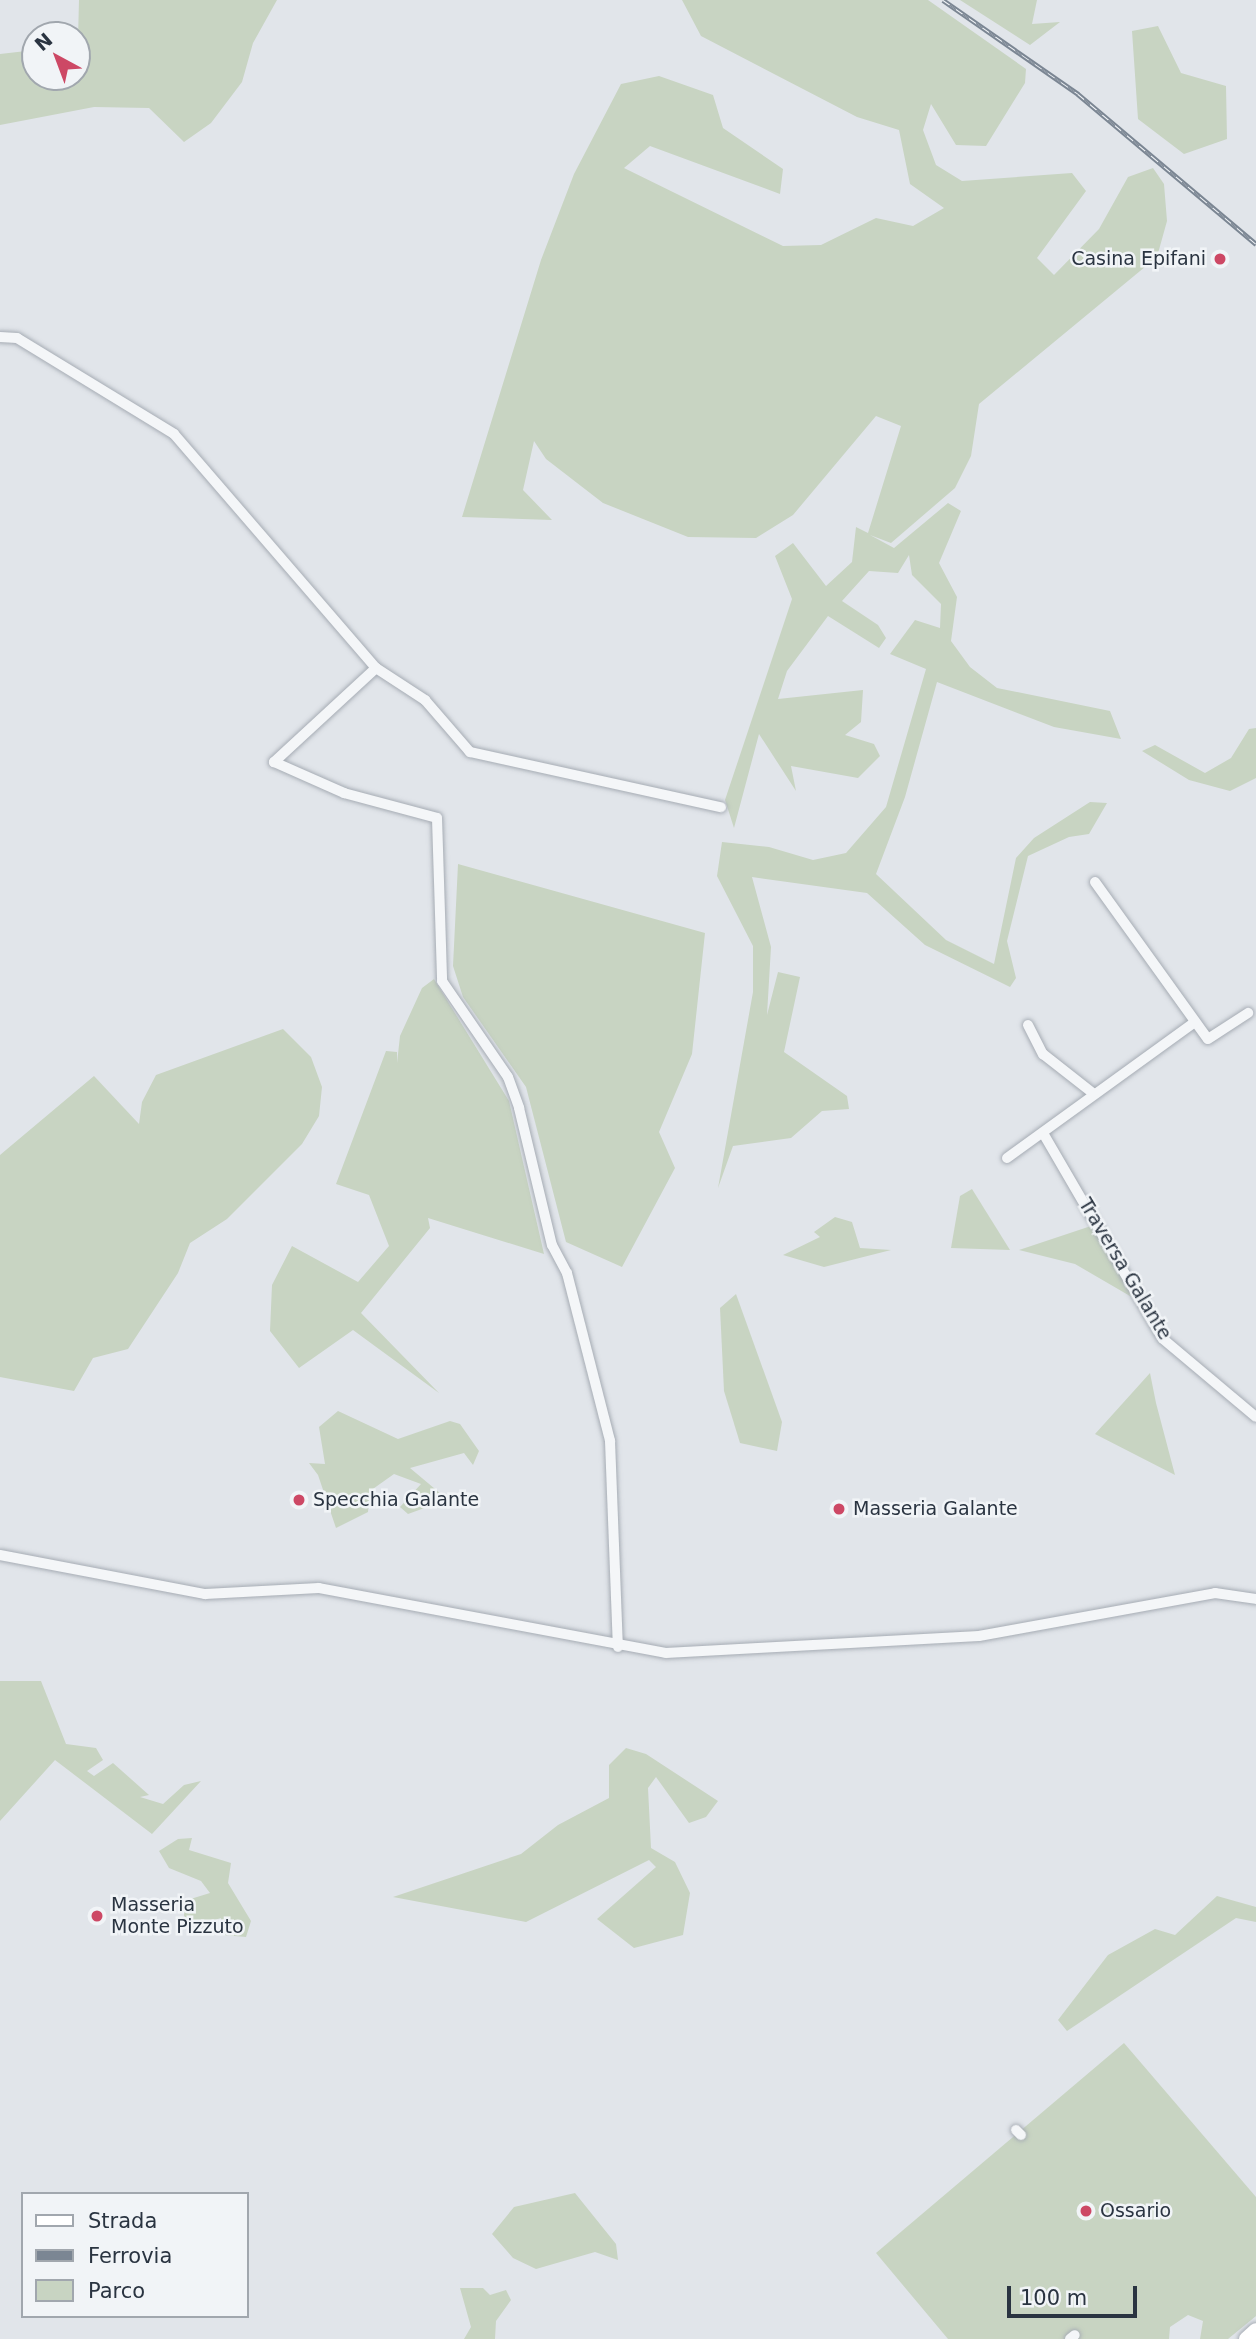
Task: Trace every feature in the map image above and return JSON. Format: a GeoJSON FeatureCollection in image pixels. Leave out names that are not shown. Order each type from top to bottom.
{"type":"FeatureCollection","features":[{"type":"Feature","properties":{"kind":"main road"},"geometry":{"type":"LineString","coordinates":[[1246,2339],[1256,2330]]}},
{"type":"Feature","properties":{"kind":"street"},"geometry":{"type":"LineString","coordinates":[[0,337],[18,338],[174,434],[376,668],[425,700],[470,752],[721,807]]}},
{"type":"Feature","properties":{"kind":"street"},"geometry":{"type":"LineString","coordinates":[[376,668],[274,762],[344,793],[436,818],[442,981],[508,1077],[516,1098],[610,1441],[618,1647]]}},
{"type":"Feature","properties":{"kind":"street"},"geometry":{"type":"LineString","coordinates":[[1095,882],[1208,1039],[1248,1013]]}},
{"type":"Feature","properties":{"kind":"street"},"geometry":{"type":"LineString","coordinates":[[1007,1158],[1195,1022]]}},
{"type":"Feature","properties":{"kind":"street"},"geometry":{"type":"LineString","coordinates":[[1028,1025],[1043,1054],[1094,1094]]}},
{"type":"Feature","properties":{"kind":"street","name":"Traversa Galante"},"geometry":{"type":"LineString","coordinates":[[1043,1133],[1163,1339],[1256,1417]]}},
{"type":"Feature","properties":{"kind":"street"},"geometry":{"type":"LineString","coordinates":[[0,1555],[122,1583],[205,1594],[319,1588],[618,1647],[666,1653],[979,1636],[1215,1593],[1256,1599]]}},
{"type":"Feature","properties":{"kind":"green space"},"geometry":{"type":"Polygon","coordinates":[[[79,0],[277,0],[253,43],[242,82],[211,123],[184,142],[149,108],[94,107],[0,125],[0,54],[21,52],[21,91],[91,91],[91,21],[78,21],[79,0]]]}},
{"type":"Feature","properties":{"kind":"green space"},"geometry":{"type":"Polygon","coordinates":[[[682,0],[928,0],[1026,69],[1025,83],[986,146],[956,145],[931,104],[923,130],[936,165],[962,181],[1072,173],[1086,191],[1037,258],[1054,275],[1099,229],[1128,177],[1153,168],[1164,184],[1167,221],[1157,257],[979,404],[971,456],[955,488],[891,543],[870,535],[894,548],[948,503],[961,511],[939,563],[957,597],[951,641],[970,667],[997,688],[1110,711],[1121,739],[1054,727],[937,682],[905,797],[876,874],[946,940],[994,964],[1016,858],[1034,838],[1090,802],[1107,803],[1089,834],[1069,837],[1028,856],[1007,941],[1016,978],[1010,987],[925,945],[867,893],[752,877],[771,947],[767,1015],[778,972],[800,977],[784,1052],[847,1096],[849,1109],[822,1111],[791,1138],[733,1146],[718,1188],[753,992],[753,946],[717,876],[722,842],[769,847],[813,860],[846,853],[886,807],[926,669],[890,654],[915,620],[940,628],[941,604],[912,575],[909,555],[898,573],[869,571],[842,601],[878,625],[886,638],[879,648],[828,616],[787,671],[778,699],[863,690],[861,722],[845,735],[874,744],[880,756],[858,778],[791,766],[796,791],[759,734],[734,828],[725,800],[792,599],[775,556],[793,543],[826,586],[852,562],[856,527],[868,533],[901,426],[876,416],[793,515],[756,538],[688,537],[603,503],[546,459],[534,441],[523,490],[552,520],[462,517],[541,260],[574,174],[621,84],[659,76],[713,95],[723,128],[783,169],[780,194],[650,146],[624,168],[783,246],[821,245],[876,218],[913,226],[944,208],[910,184],[899,130],[857,117],[701,36],[682,0]]]}},
{"type":"Feature","properties":{"kind":"green space"},"geometry":{"type":"Polygon","coordinates":[[[960,0],[1037,0],[1032,24],[1060,22],[1030,45],[960,0]]]}},
{"type":"Feature","properties":{"kind":"green space"},"geometry":{"type":"Polygon","coordinates":[[[1158,26],[1181,73],[1226,86],[1227,139],[1184,154],[1138,119],[1132,31],[1158,26]]]}},
{"type":"Feature","properties":{"kind":"green space"},"geometry":{"type":"Polygon","coordinates":[[[1256,728],[1256,778],[1230,791],[1189,780],[1142,751],[1155,745],[1205,773],[1231,758],[1249,729],[1256,728]]]}},
{"type":"Feature","properties":{"kind":"green space"},"geometry":{"type":"Polygon","coordinates":[[[458,864],[705,933],[692,1054],[659,1132],[675,1168],[622,1267],[566,1242],[526,1087],[463,997],[453,966],[458,864]]]}},
{"type":"Feature","properties":{"kind":"green space"},"geometry":{"type":"Polygon","coordinates":[[[434,979],[509,1101],[544,1254],[428,1218],[430,1228],[361,1313],[439,1393],[353,1330],[299,1368],[270,1331],[272,1285],[292,1246],[358,1282],[389,1246],[369,1195],[336,1184],[386,1051],[397,1052],[397,1063],[400,1036],[422,988],[434,979]]]}},
{"type":"Feature","properties":{"kind":"green space"},"geometry":{"type":"Polygon","coordinates":[[[283,1029],[311,1057],[322,1087],[319,1116],[302,1144],[227,1219],[190,1243],[178,1273],[128,1349],[93,1358],[74,1391],[0,1377],[0,1155],[94,1076],[139,1124],[142,1102],[156,1075],[283,1029]]]}},
{"type":"Feature","properties":{"kind":"green space"},"geometry":{"type":"Polygon","coordinates":[[[972,1189],[1010,1250],[951,1248],[960,1196],[972,1189]]]}},
{"type":"Feature","properties":{"kind":"green space"},"geometry":{"type":"Polygon","coordinates":[[[835,1217],[852,1222],[860,1248],[891,1250],[824,1267],[783,1255],[820,1237],[814,1232],[835,1217]]]}},
{"type":"Feature","properties":{"kind":"green space"},"geometry":{"type":"Polygon","coordinates":[[[1094,1225],[1142,1303],[1075,1264],[1019,1250],[1094,1225]]]}},
{"type":"Feature","properties":{"kind":"green space"},"geometry":{"type":"Polygon","coordinates":[[[736,1294],[782,1422],[777,1451],[740,1443],[724,1391],[720,1308],[736,1294]]]}},
{"type":"Feature","properties":{"kind":"green space"},"geometry":{"type":"Polygon","coordinates":[[[1150,1373],[1156,1403],[1175,1475],[1095,1434],[1150,1373]]]}},
{"type":"Feature","properties":{"kind":"green space"},"geometry":{"type":"Polygon","coordinates":[[[338,1411],[398,1439],[450,1421],[460,1424],[479,1451],[473,1465],[464,1453],[410,1468],[441,1494],[441,1502],[408,1514],[400,1507],[421,1484],[394,1474],[370,1491],[368,1512],[336,1528],[318,1475],[309,1463],[325,1464],[319,1427],[338,1411]]]}},
{"type":"Feature","properties":{"kind":"green space"},"geometry":{"type":"Polygon","coordinates":[[[0,1681],[41,1681],[66,1744],[96,1748],[103,1760],[87,1771],[94,1776],[113,1763],[149,1795],[140,1797],[163,1804],[184,1785],[201,1781],[152,1834],[55,1760],[0,1821],[0,1681]]]}},
{"type":"Feature","properties":{"kind":"green space"},"geometry":{"type":"Polygon","coordinates":[[[626,1748],[646,1754],[718,1801],[706,1817],[689,1823],[656,1777],[648,1788],[651,1848],[675,1862],[690,1893],[683,1935],[634,1948],[597,1919],[656,1867],[649,1860],[526,1922],[393,1897],[521,1854],[558,1825],[609,1798],[609,1765],[626,1748]]]}},
{"type":"Feature","properties":{"kind":"green space"},"geometry":{"type":"Polygon","coordinates":[[[192,1838],[189,1850],[231,1863],[228,1883],[251,1921],[246,1937],[223,1935],[221,1918],[195,1926],[184,1916],[184,1901],[210,1893],[201,1881],[169,1868],[159,1851],[178,1839],[192,1838]]]}},
{"type":"Feature","properties":{"kind":"green space"},"geometry":{"type":"Polygon","coordinates":[[[1217,1896],[1256,1907],[1256,1922],[1236,1918],[1067,2031],[1058,2020],[1108,1955],[1155,1929],[1175,1935],[1217,1896]]]}},
{"type":"Feature","properties":{"kind":"green space"},"geometry":{"type":"Polygon","coordinates":[[[1124,2043],[1256,2197],[1256,2316],[1228,2339],[1200,2339],[1203,2321],[1188,2315],[1170,2327],[1169,2339],[948,2339],[876,2253],[1124,2043]]]}},
{"type":"Feature","properties":{"kind":"green space"},"geometry":{"type":"Polygon","coordinates":[[[575,2193],[616,2244],[618,2260],[595,2252],[536,2269],[513,2258],[492,2234],[514,2207],[575,2193]]]}},
{"type":"Feature","properties":{"kind":"green space"},"geometry":{"type":"Polygon","coordinates":[[[460,2288],[483,2288],[490,2295],[506,2290],[511,2300],[496,2321],[495,2339],[464,2339],[471,2327],[460,2288]]]}},
{"type":"Feature","properties":{"kind":"railway"},"geometry":{"type":"LineString","coordinates":[[943,0],[1078,94],[1256,244]]}},
{"type":"Feature","properties":{"kind":"place","name":"Casina Epifani"},"geometry":{"type":"Point","coordinates":[1220,259]}},
{"type":"Feature","properties":{"kind":"place","name":"Specchia Galante"},"geometry":{"type":"Point","coordinates":[299,1500]}},
{"type":"Feature","properties":{"kind":"place","name":"Masseria Galante"},"geometry":{"type":"Point","coordinates":[839,1509]}},
{"type":"Feature","properties":{"kind":"place","name":"Masseria Monte Pizzuto"},"geometry":{"type":"Point","coordinates":[97,1916]}},
{"type":"Feature","properties":{"kind":"place","name":"Ossario"},"geometry":{"type":"Point","coordinates":[1086,2211]}}]}
